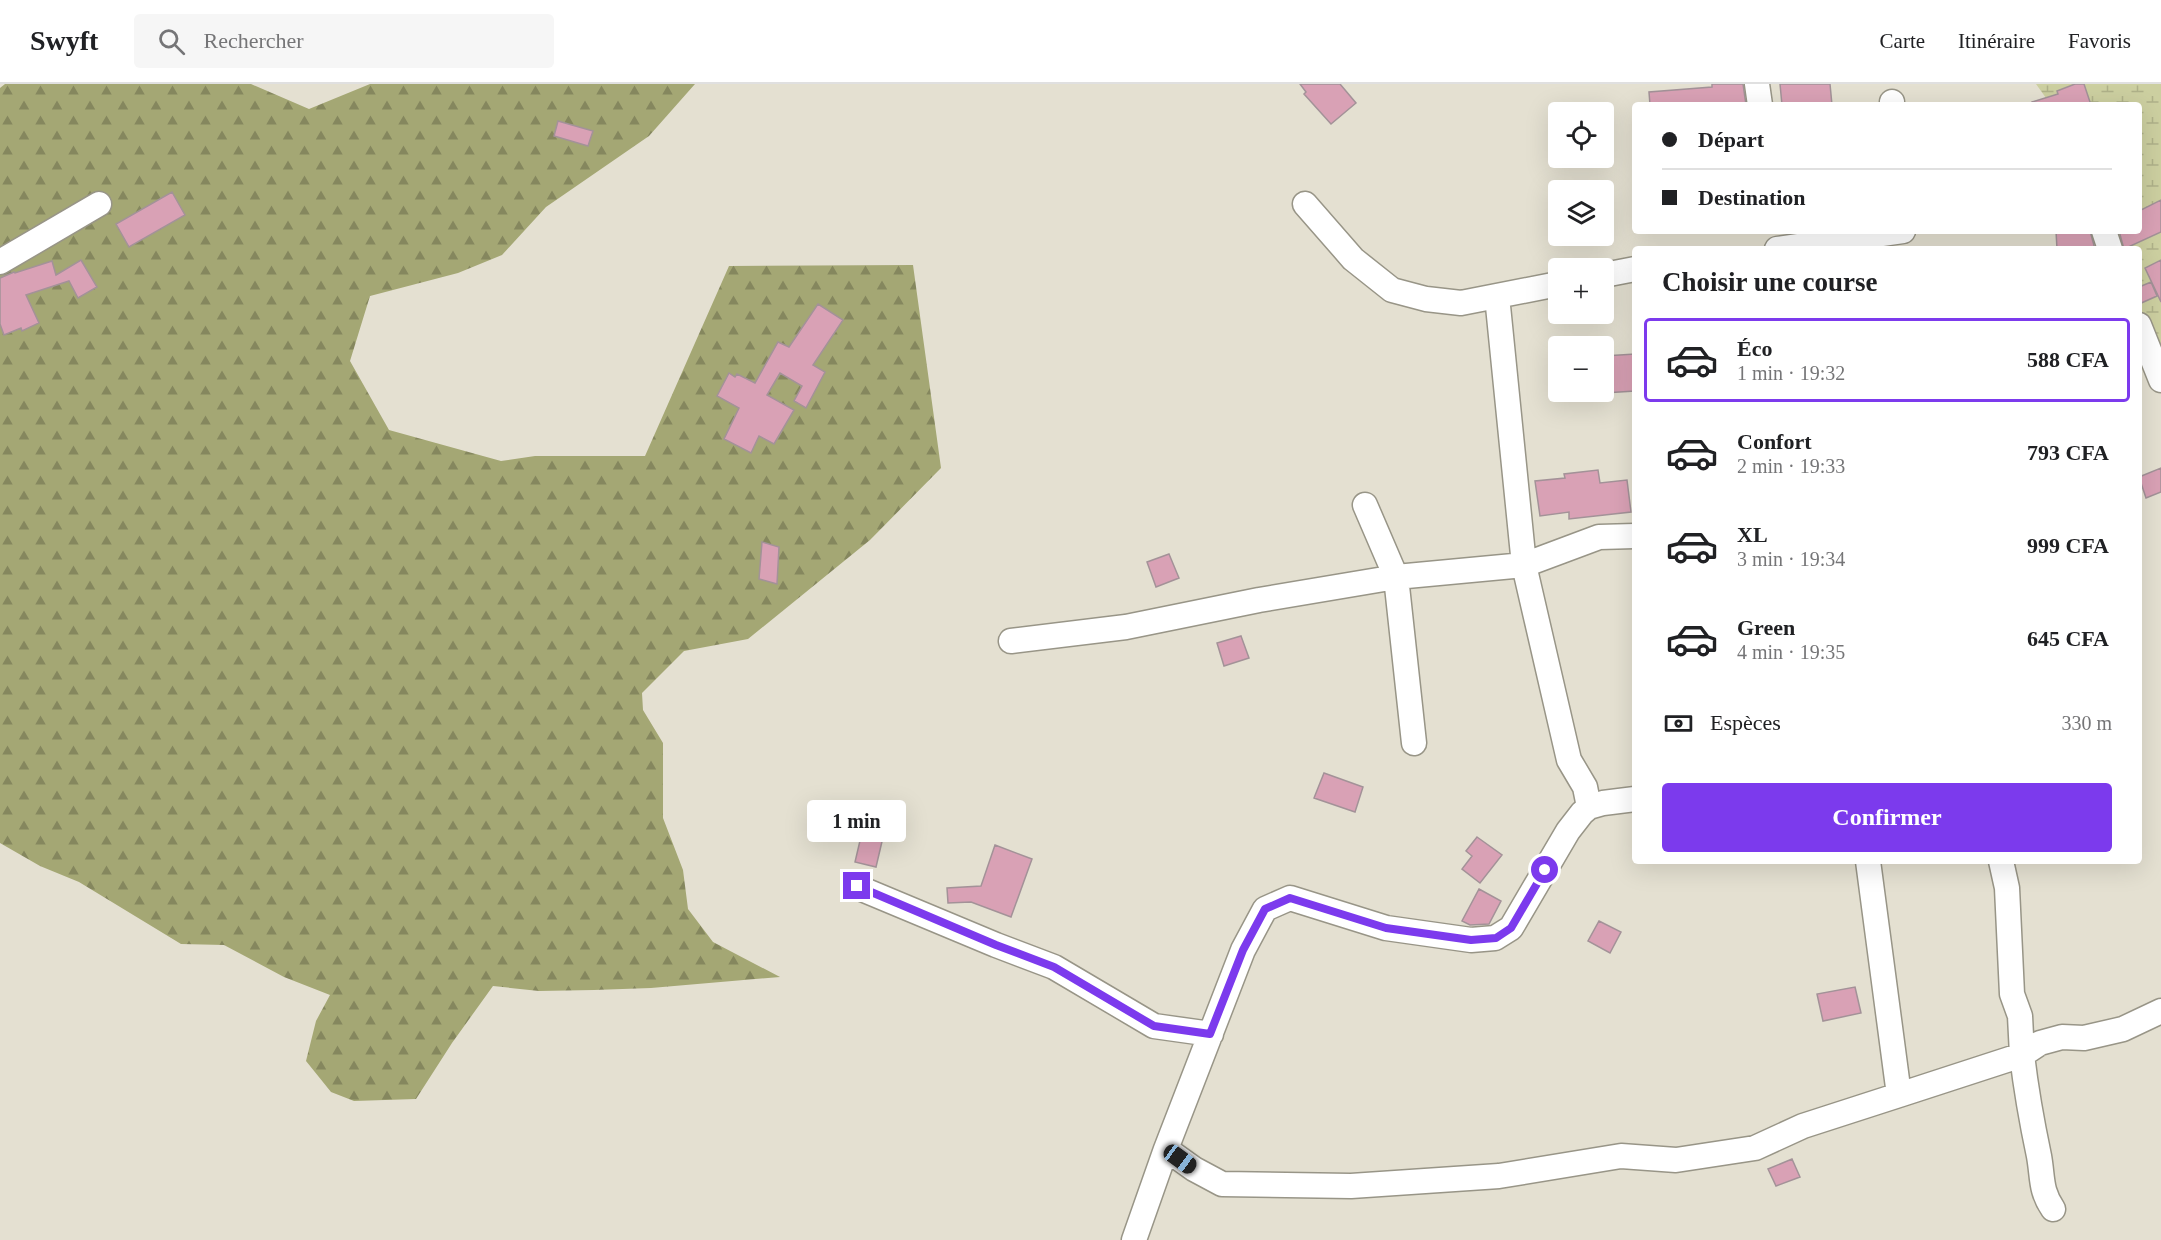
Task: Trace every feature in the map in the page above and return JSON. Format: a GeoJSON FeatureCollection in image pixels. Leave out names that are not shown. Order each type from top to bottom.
{"type":"FeatureCollection","features":[{"type":"Feature","properties":{"kind":"street"},"geometry":{"type":"LineString","coordinates":[[1757,84],[1760,102]]}},
{"type":"Feature","properties":{"kind":"street"},"geometry":{"type":"LineString","coordinates":[[0,262],[99,204]]}},
{"type":"Feature","properties":{"kind":"street"},"geometry":{"type":"LineString","coordinates":[[1305,204],[1353,259],[1392,290],[1461,303],[1548,286]]}},
{"type":"Feature","properties":{"kind":"street"},"geometry":{"type":"LineString","coordinates":[[1800,246],[1883,234]]}},
{"type":"Feature","properties":{"kind":"street"},"geometry":{"type":"LineString","coordinates":[[1614,273],[1632,270]]}},
{"type":"Feature","properties":{"kind":"street"},"geometry":{"type":"LineString","coordinates":[[1497,297],[1524,565],[1569,760],[1585,787],[1589,807]]}},
{"type":"Feature","properties":{"kind":"street"},"geometry":{"type":"LineString","coordinates":[[2142,332],[2161,380]]}},
{"type":"Feature","properties":{"kind":"street"},"geometry":{"type":"LineString","coordinates":[[1365,505],[1396,577],[1414,743]]}},
{"type":"Feature","properties":{"kind":"street"},"geometry":{"type":"LineString","coordinates":[[1011,641],[1126,627],[1259,600],[1396,577],[1524,565],[1599,537],[1632,536]]}},
{"type":"Feature","properties":{"kind":"street"},"geometry":{"type":"LineString","coordinates":[[1134,1240],[1166,1149],[1243,950],[1265,909],[1290,898],[1386,928],[1471,940],[1496,938],[1511,928],[1568,831],[1589,807],[1604,802],[1632,799]]}},
{"type":"Feature","properties":{"kind":"street"},"geometry":{"type":"LineString","coordinates":[[1868,864],[1899,1095]]}},
{"type":"Feature","properties":{"kind":"street"},"geometry":{"type":"LineString","coordinates":[[2002,864],[2007,888],[2012,994],[2020,1017],[2026,1092],[2032,1116],[2033,1136],[2039,1158],[2044,1197],[2053,1209]]}},
{"type":"Feature","properties":{"kind":"street"},"geometry":{"type":"LineString","coordinates":[[857,886],[1054,967],[1154,1026],[1210,1034]]}},
{"type":"Feature","properties":{"kind":"street"},"geometry":{"type":"LineString","coordinates":[[1166,1149],[1194,1169],[1222,1184],[1351,1186],[1499,1176],[1621,1156],[1676,1160],[1755,1148],[1803,1126],[2022,1055],[2040,1043],[2062,1037],[2084,1038],[2123,1029],[2161,1011]]}},
{"type":"Feature","properties":{"kind":"green space"},"geometry":{"type":"Polygon","coordinates":[[[5,84],[251,84],[309,109],[370,84],[695,84],[649,136],[546,207],[502,255],[458,273],[370,296],[350,361],[389,430],[501,461],[535,456],[645,456],[729,266],[913,265],[941,468],[870,540],[748,639],[684,651],[642,693],[643,710],[663,743],[663,818],[683,870],[688,909],[713,942],[780,977],[651,988],[594,990],[539,991],[493,986],[416,1099],[354,1101],[331,1092],[306,1061],[316,1021],[330,995],[284,977],[224,945],[181,944],[79,882],[40,866],[0,843],[0,88],[5,84]]]}},
{"type":"Feature","properties":{"kind":"green space"},"geometry":{"type":"Polygon","coordinates":[[[2036,84],[2161,84],[2161,344],[2142,316],[2142,246],[2109,246],[2107,234],[2142,234],[2142,102],[2049,102],[2036,84]]]}},
{"type":"Feature","properties":{"kind":"building"},"geometry":{"type":"Polygon","coordinates":[[[1300,84],[1340,84],[1356,103],[1331,124],[1304,94],[1306,92],[1300,84]]]}},
{"type":"Feature","properties":{"kind":"building"},"geometry":{"type":"Polygon","coordinates":[[[1712,84],[1743,84],[1746,102],[1650,102],[1649,92],[1712,87],[1712,84]]]}},
{"type":"Feature","properties":{"kind":"building"},"geometry":{"type":"Polygon","coordinates":[[[1780,84],[1830,84],[1832,102],[1782,102],[1780,84]]]}},
{"type":"Feature","properties":{"kind":"building"},"geometry":{"type":"Polygon","coordinates":[[[2075,84],[2084,84],[2090,102],[2032,102],[2058,94],[2057,91],[2075,84]]]}},
{"type":"Feature","properties":{"kind":"building"},"geometry":{"type":"Polygon","coordinates":[[[558,121],[593,131],[588,146],[554,136],[558,121]]]}},
{"type":"Feature","properties":{"kind":"building"},"geometry":{"type":"Polygon","coordinates":[[[172,192],[185,215],[129,247],[116,224],[172,192]]]}},
{"type":"Feature","properties":{"kind":"building"},"geometry":{"type":"Polygon","coordinates":[[[2161,200],[2161,232],[2131,246],[2123,246],[2120,234],[2142,234],[2142,210],[2161,200]]]}},
{"type":"Feature","properties":{"kind":"building"},"geometry":{"type":"Polygon","coordinates":[[[2056,234],[2091,234],[2094,246],[2057,246],[2056,234]]]}},
{"type":"Feature","properties":{"kind":"building"},"geometry":{"type":"Polygon","coordinates":[[[81,260],[97,287],[78,298],[69,281],[26,295],[39,323],[22,331],[21,328],[4,335],[0,324],[0,278],[52,261],[56,275],[81,260]]]}},
{"type":"Feature","properties":{"kind":"building"},"geometry":{"type":"Polygon","coordinates":[[[2161,260],[2161,302],[2145,268],[2161,260]]]}},
{"type":"Feature","properties":{"kind":"building"},"geometry":{"type":"Polygon","coordinates":[[[2151,282],[2157,296],[2142,303],[2142,286],[2151,282]]]}},
{"type":"Feature","properties":{"kind":"building"},"geometry":{"type":"Polygon","coordinates":[[[818,304],[843,320],[813,365],[825,372],[806,408],[794,401],[802,386],[780,373],[767,395],[794,410],[774,444],[759,436],[751,453],[724,439],[739,408],[717,396],[729,373],[735,377],[737,374],[755,383],[778,342],[789,347],[818,304]]]}},
{"type":"Feature","properties":{"kind":"building"},"geometry":{"type":"Polygon","coordinates":[[[1632,354],[1632,391],[1614,392],[1614,355],[1632,354]]]}},
{"type":"Feature","properties":{"kind":"building"},"geometry":{"type":"Polygon","coordinates":[[[2161,468],[2161,492],[2146,498],[2142,486],[2142,476],[2161,468]]]}},
{"type":"Feature","properties":{"kind":"building"},"geometry":{"type":"Polygon","coordinates":[[[1598,470],[1600,483],[1627,480],[1631,512],[1569,519],[1569,512],[1540,516],[1535,481],[1565,478],[1564,474],[1598,470]]]}},
{"type":"Feature","properties":{"kind":"building"},"geometry":{"type":"Polygon","coordinates":[[[762,542],[779,547],[777,584],[759,579],[762,542]]]}},
{"type":"Feature","properties":{"kind":"building"},"geometry":{"type":"Polygon","coordinates":[[[1169,554],[1179,578],[1156,587],[1147,562],[1169,554]]]}},
{"type":"Feature","properties":{"kind":"building"},"geometry":{"type":"Polygon","coordinates":[[[1241,636],[1249,658],[1224,666],[1217,643],[1241,636]]]}},
{"type":"Feature","properties":{"kind":"building"},"geometry":{"type":"Polygon","coordinates":[[[1324,773],[1363,787],[1355,812],[1314,798],[1324,773]]]}},
{"type":"Feature","properties":{"kind":"building"},"geometry":{"type":"Polygon","coordinates":[[[863,828],[884,833],[876,867],[855,862],[863,828]]]}},
{"type":"Feature","properties":{"kind":"building"},"geometry":{"type":"Polygon","coordinates":[[[1477,837],[1502,855],[1480,883],[1462,869],[1472,856],[1466,851],[1477,837]]]}},
{"type":"Feature","properties":{"kind":"building"},"geometry":{"type":"Polygon","coordinates":[[[995,845],[1032,859],[1011,917],[971,902],[948,903],[947,888],[981,886],[995,845]]]}},
{"type":"Feature","properties":{"kind":"building"},"geometry":{"type":"Polygon","coordinates":[[[1479,889],[1501,901],[1489,924],[1470,925],[1462,921],[1479,889]]]}},
{"type":"Feature","properties":{"kind":"building"},"geometry":{"type":"Polygon","coordinates":[[[1599,921],[1621,932],[1610,953],[1588,941],[1599,921]]]}},
{"type":"Feature","properties":{"kind":"building"},"geometry":{"type":"Polygon","coordinates":[[[1855,987],[1861,1013],[1823,1021],[1817,994],[1855,987]]]}},
{"type":"Feature","properties":{"kind":"building"},"geometry":{"type":"Polygon","coordinates":[[[1792,1159],[1800,1177],[1776,1186],[1768,1169],[1792,1159]]]}},
{"type":"Feature","properties":{"kind":"route"},"geometry":{"type":"LineString","coordinates":[[857,886],[1054,967],[1154,1026],[1210,1034],[1243,950],[1265,909],[1290,898],[1386,928],[1471,940],[1496,938],[1511,928],[1545,870]]}}]}
